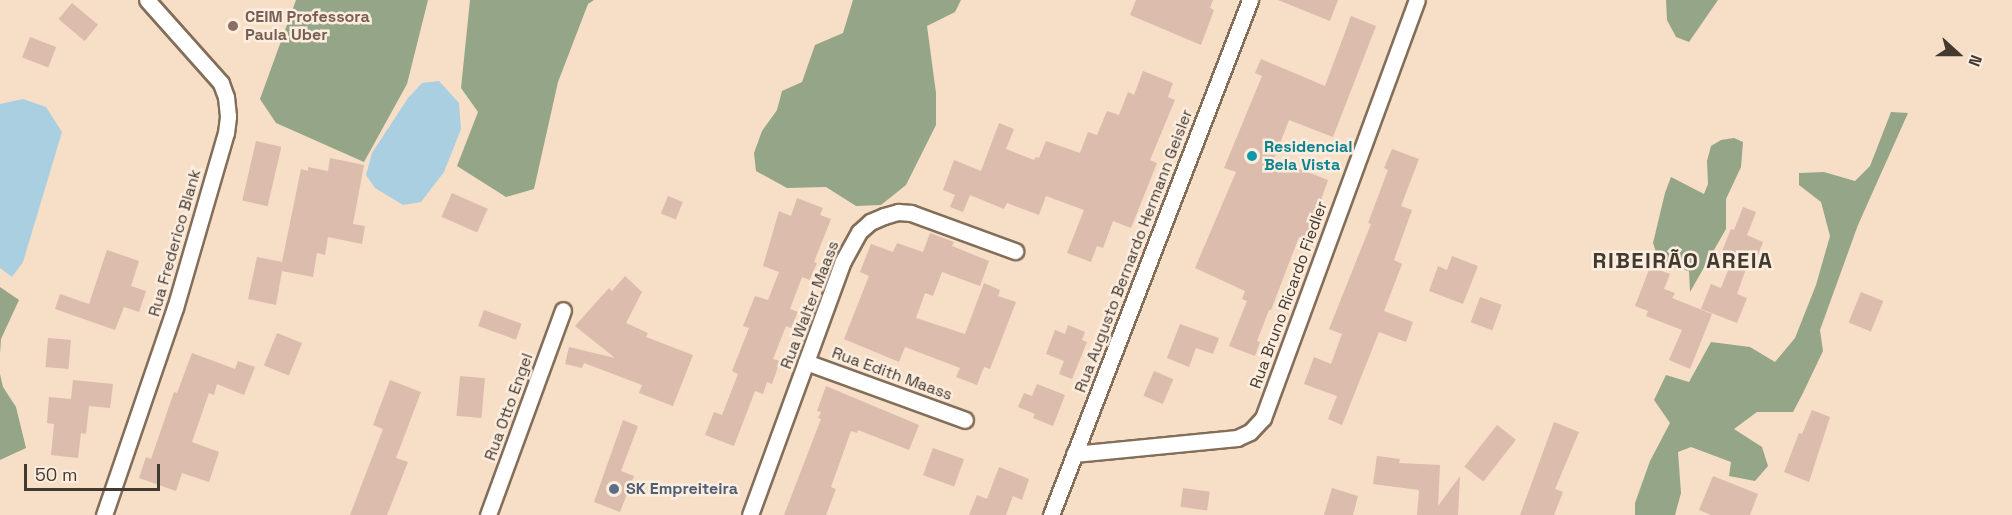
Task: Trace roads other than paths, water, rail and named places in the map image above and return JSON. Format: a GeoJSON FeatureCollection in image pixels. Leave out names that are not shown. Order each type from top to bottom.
{"type":"FeatureCollection","features":[{"type":"Feature","properties":{"kind":"street","name":"Rua Frederico Blank"},"geometry":{"type":"LineString","coordinates":[[104,515],[175,308],[226,133],[228,116],[226,97],[217,77],[147,0]]}},
{"type":"Feature","properties":{"kind":"street","name":"Rua Augusto Bernardo Hermann Geisler"},"geometry":{"type":"LineString","coordinates":[[1051,515],[1250,0]]}},
{"type":"Feature","properties":{"kind":"street","name":"Rua Bruno Ricardo Fiedler"},"geometry":{"type":"LineString","coordinates":[[1074,454],[1237,438],[1250,432],[1263,418],[1417,0]]}},
{"type":"Feature","properties":{"kind":"street","name":"Rua Walter Maass"},"geometry":{"type":"LineString","coordinates":[[750,515],[843,261],[859,232],[870,222],[898,212],[911,213],[1015,251]]}},
{"type":"Feature","properties":{"kind":"street","name":"Rua Otto Engel"},"geometry":{"type":"LineString","coordinates":[[488,515],[563,310]]}},
{"type":"Feature","properties":{"kind":"street","name":"Rua Edith Maass"},"geometry":{"type":"LineString","coordinates":[[806,362],[965,420]]}},
{"type":"Feature","properties":{"kind":"water"},"geometry":{"type":"Polygon","coordinates":[[[439,81],[459,103],[461,129],[444,172],[421,202],[403,205],[375,188],[366,175],[372,153],[408,98],[422,83],[439,81]]]}},
{"type":"Feature","properties":{"kind":"water"},"geometry":{"type":"Polygon","coordinates":[[[23,99],[46,107],[62,132],[23,262],[12,277],[0,268],[0,104],[23,99]]]}},
{"type":"Feature","properties":{"kind":"place","name":"CEIM Professora Paula Uber"},"geometry":{"type":"Point","coordinates":[233,26]}},
{"type":"Feature","properties":{"kind":"place","name":"Residencial Bela Vista"},"geometry":{"type":"Point","coordinates":[1252,156]}},
{"type":"Feature","properties":{"kind":"place","name":"SK Empreiteira"},"geometry":{"type":"Point","coordinates":[614,489]}},
{"type":"Feature","properties":{"kind":"district","name":"RIBEIRÃO AREIA"},"geometry":{"type":"Point","coordinates":[1683,261]}}]}
